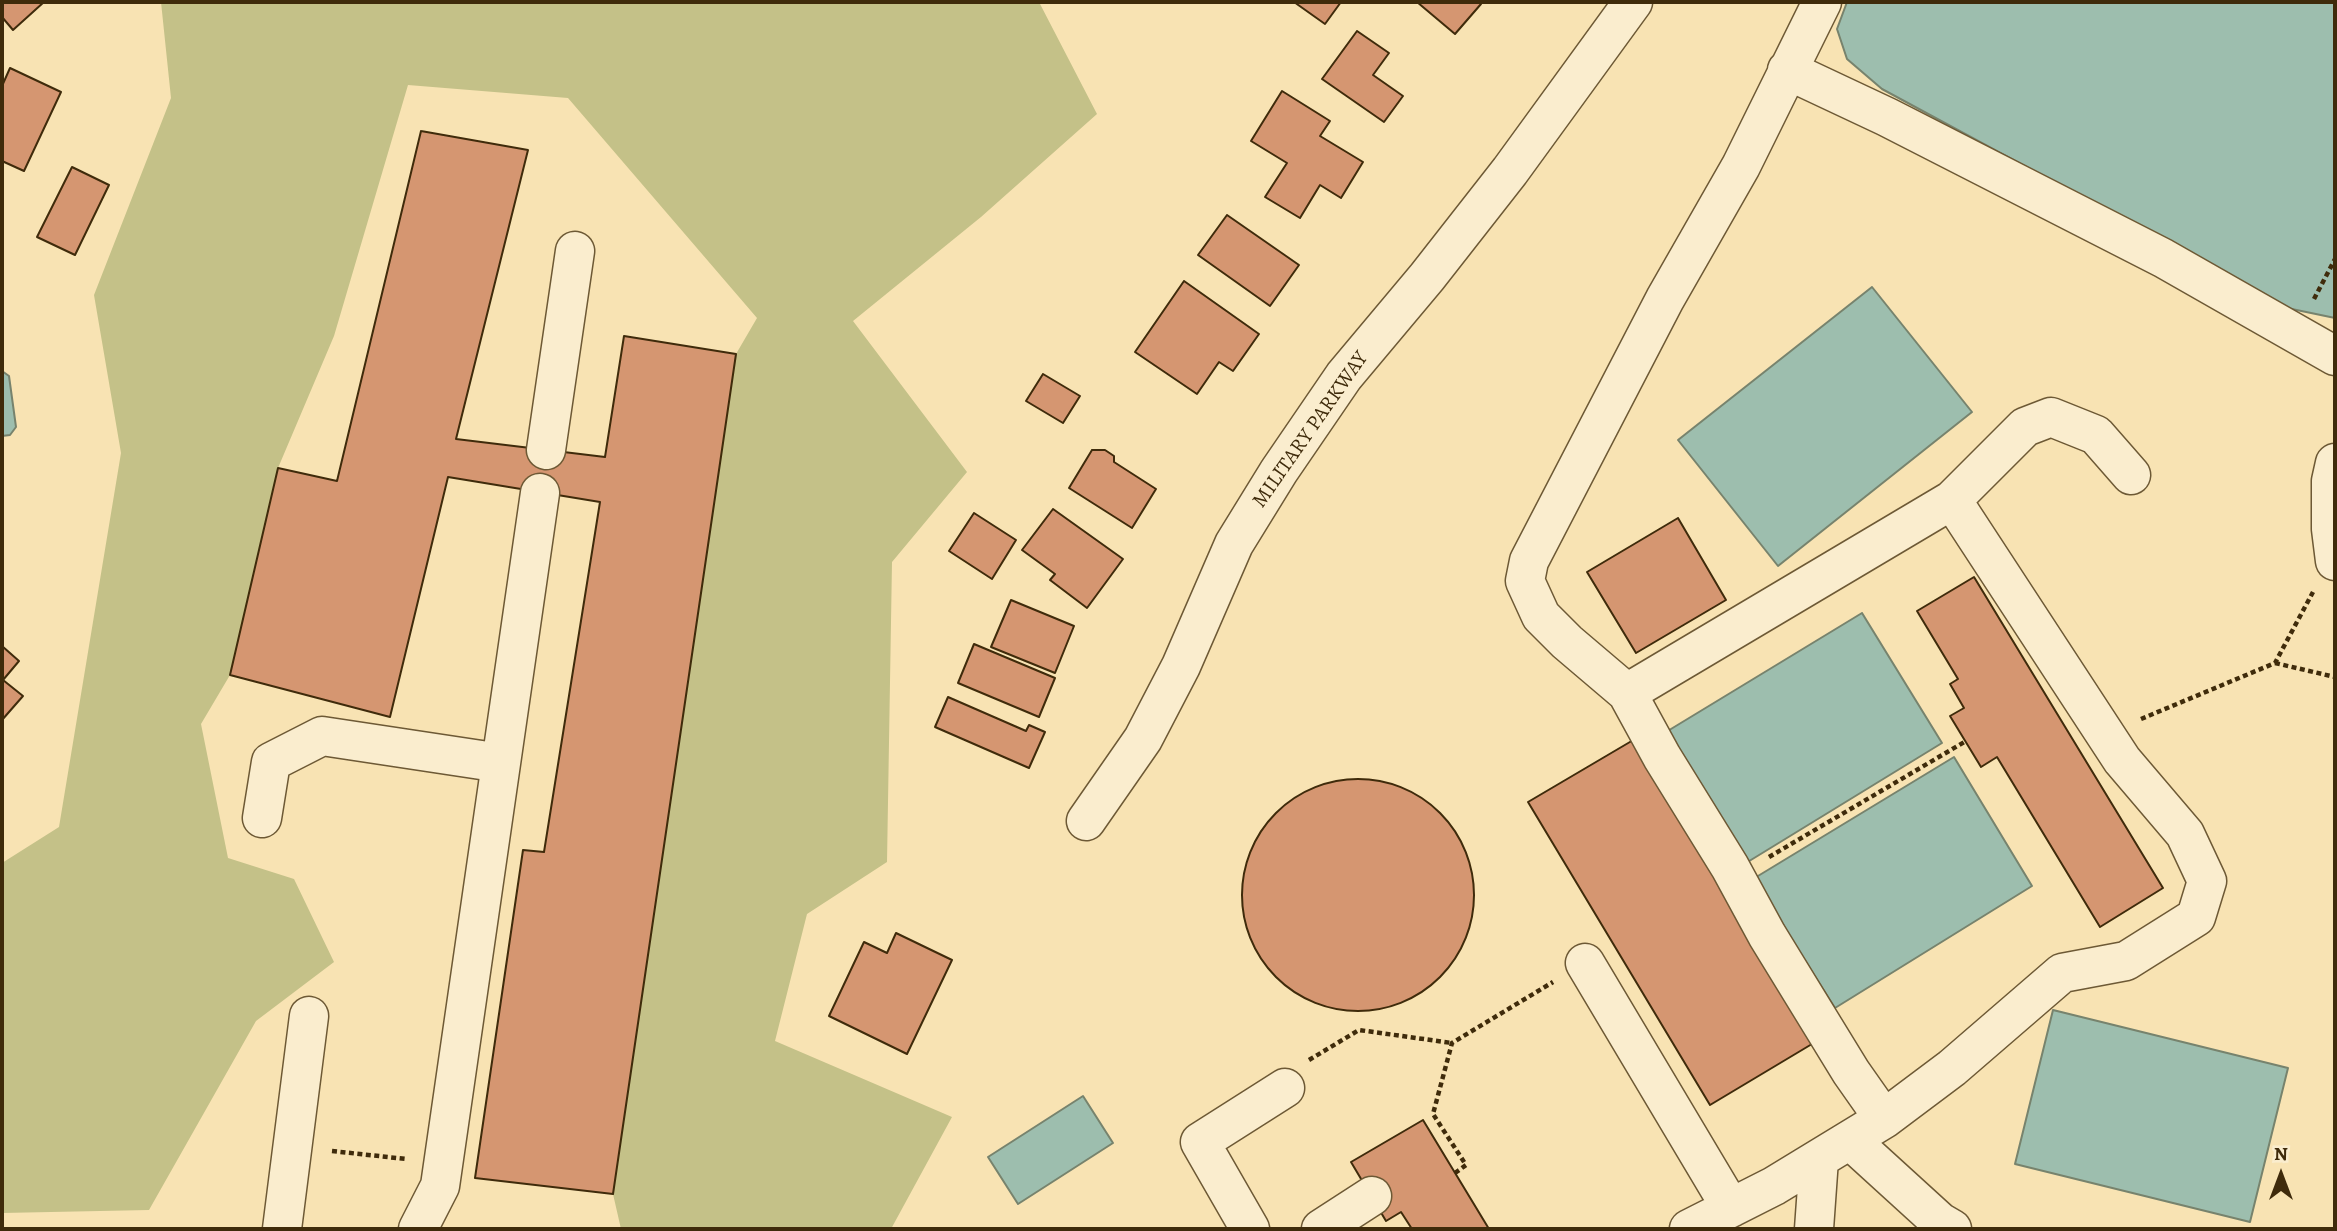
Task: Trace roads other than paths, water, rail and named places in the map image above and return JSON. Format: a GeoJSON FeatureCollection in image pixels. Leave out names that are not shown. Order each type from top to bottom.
{"type":"FeatureCollection","features":[{"type":"Feature","properties":{"kind":"street","name":"MILITARY PARKWAY"},"geometry":{"type":"LineString","coordinates":[[1086,821],[1143,740],[1181,666],[1234,544],[1279,471],[1344,376],[1427,277],[1510,171],[1633,2]]}},
{"type":"Feature","properties":{"kind":"street"},"geometry":{"type":"LineString","coordinates":[[1822,2],[1741,166],[1665,299],[1529,561],[1525,581],[1541,616],[1576,650],[1628,693],[1662,757],[1767,935],[1851,1072],[1884,1119]]}},
{"type":"Feature","properties":{"kind":"street"},"geometry":{"type":"LineString","coordinates":[[1787,70],[1993,170],[2162,258],[2335,356]]}},
{"type":"Feature","properties":{"kind":"street"},"geometry":{"type":"LineString","coordinates":[[546,450],[575,251]]}},
{"type":"Feature","properties":{"kind":"street"},"geometry":{"type":"LineString","coordinates":[[1628,693],[1952,500],[2025,427],[2051,417],[2096,435],[2131,475]]}},
{"type":"Feature","properties":{"kind":"street"},"geometry":{"type":"LineString","coordinates":[[2327,571],[2331,529],[2331,481],[2335,463]]}},
{"type":"Feature","properties":{"kind":"street"},"geometry":{"type":"LineString","coordinates":[[418,1229],[440,1186],[540,493]]}},
{"type":"Feature","properties":{"kind":"street"},"geometry":{"type":"LineString","coordinates":[[1689,1229],[1774,1186],[1884,1119],[1952,1068],[2062,973],[2126,961],[2196,917],[2207,881],[2185,834],[2122,760],[1952,500]]}},
{"type":"Feature","properties":{"kind":"street"},"geometry":{"type":"LineString","coordinates":[[262,818],[271,762],[322,736],[501,763]]}},
{"type":"Feature","properties":{"kind":"street"},"geometry":{"type":"LineString","coordinates":[[1585,963],[1731,1208]]}},
{"type":"Feature","properties":{"kind":"street"},"geometry":{"type":"LineString","coordinates":[[282,1229],[309,1016]]}},
{"type":"Feature","properties":{"kind":"street"},"geometry":{"type":"LineString","coordinates":[[1250,1229],[1200,1142],[1285,1088]]}},
{"type":"Feature","properties":{"kind":"street"},"geometry":{"type":"LineString","coordinates":[[1814,1229],[1834,1149]]}},
{"type":"Feature","properties":{"kind":"street"},"geometry":{"type":"LineString","coordinates":[[1834,1149],[1952,1229]]}},
{"type":"Feature","properties":{"kind":"street"},"geometry":{"type":"LineString","coordinates":[[1321,1229],[1371,1196]]}}]}
